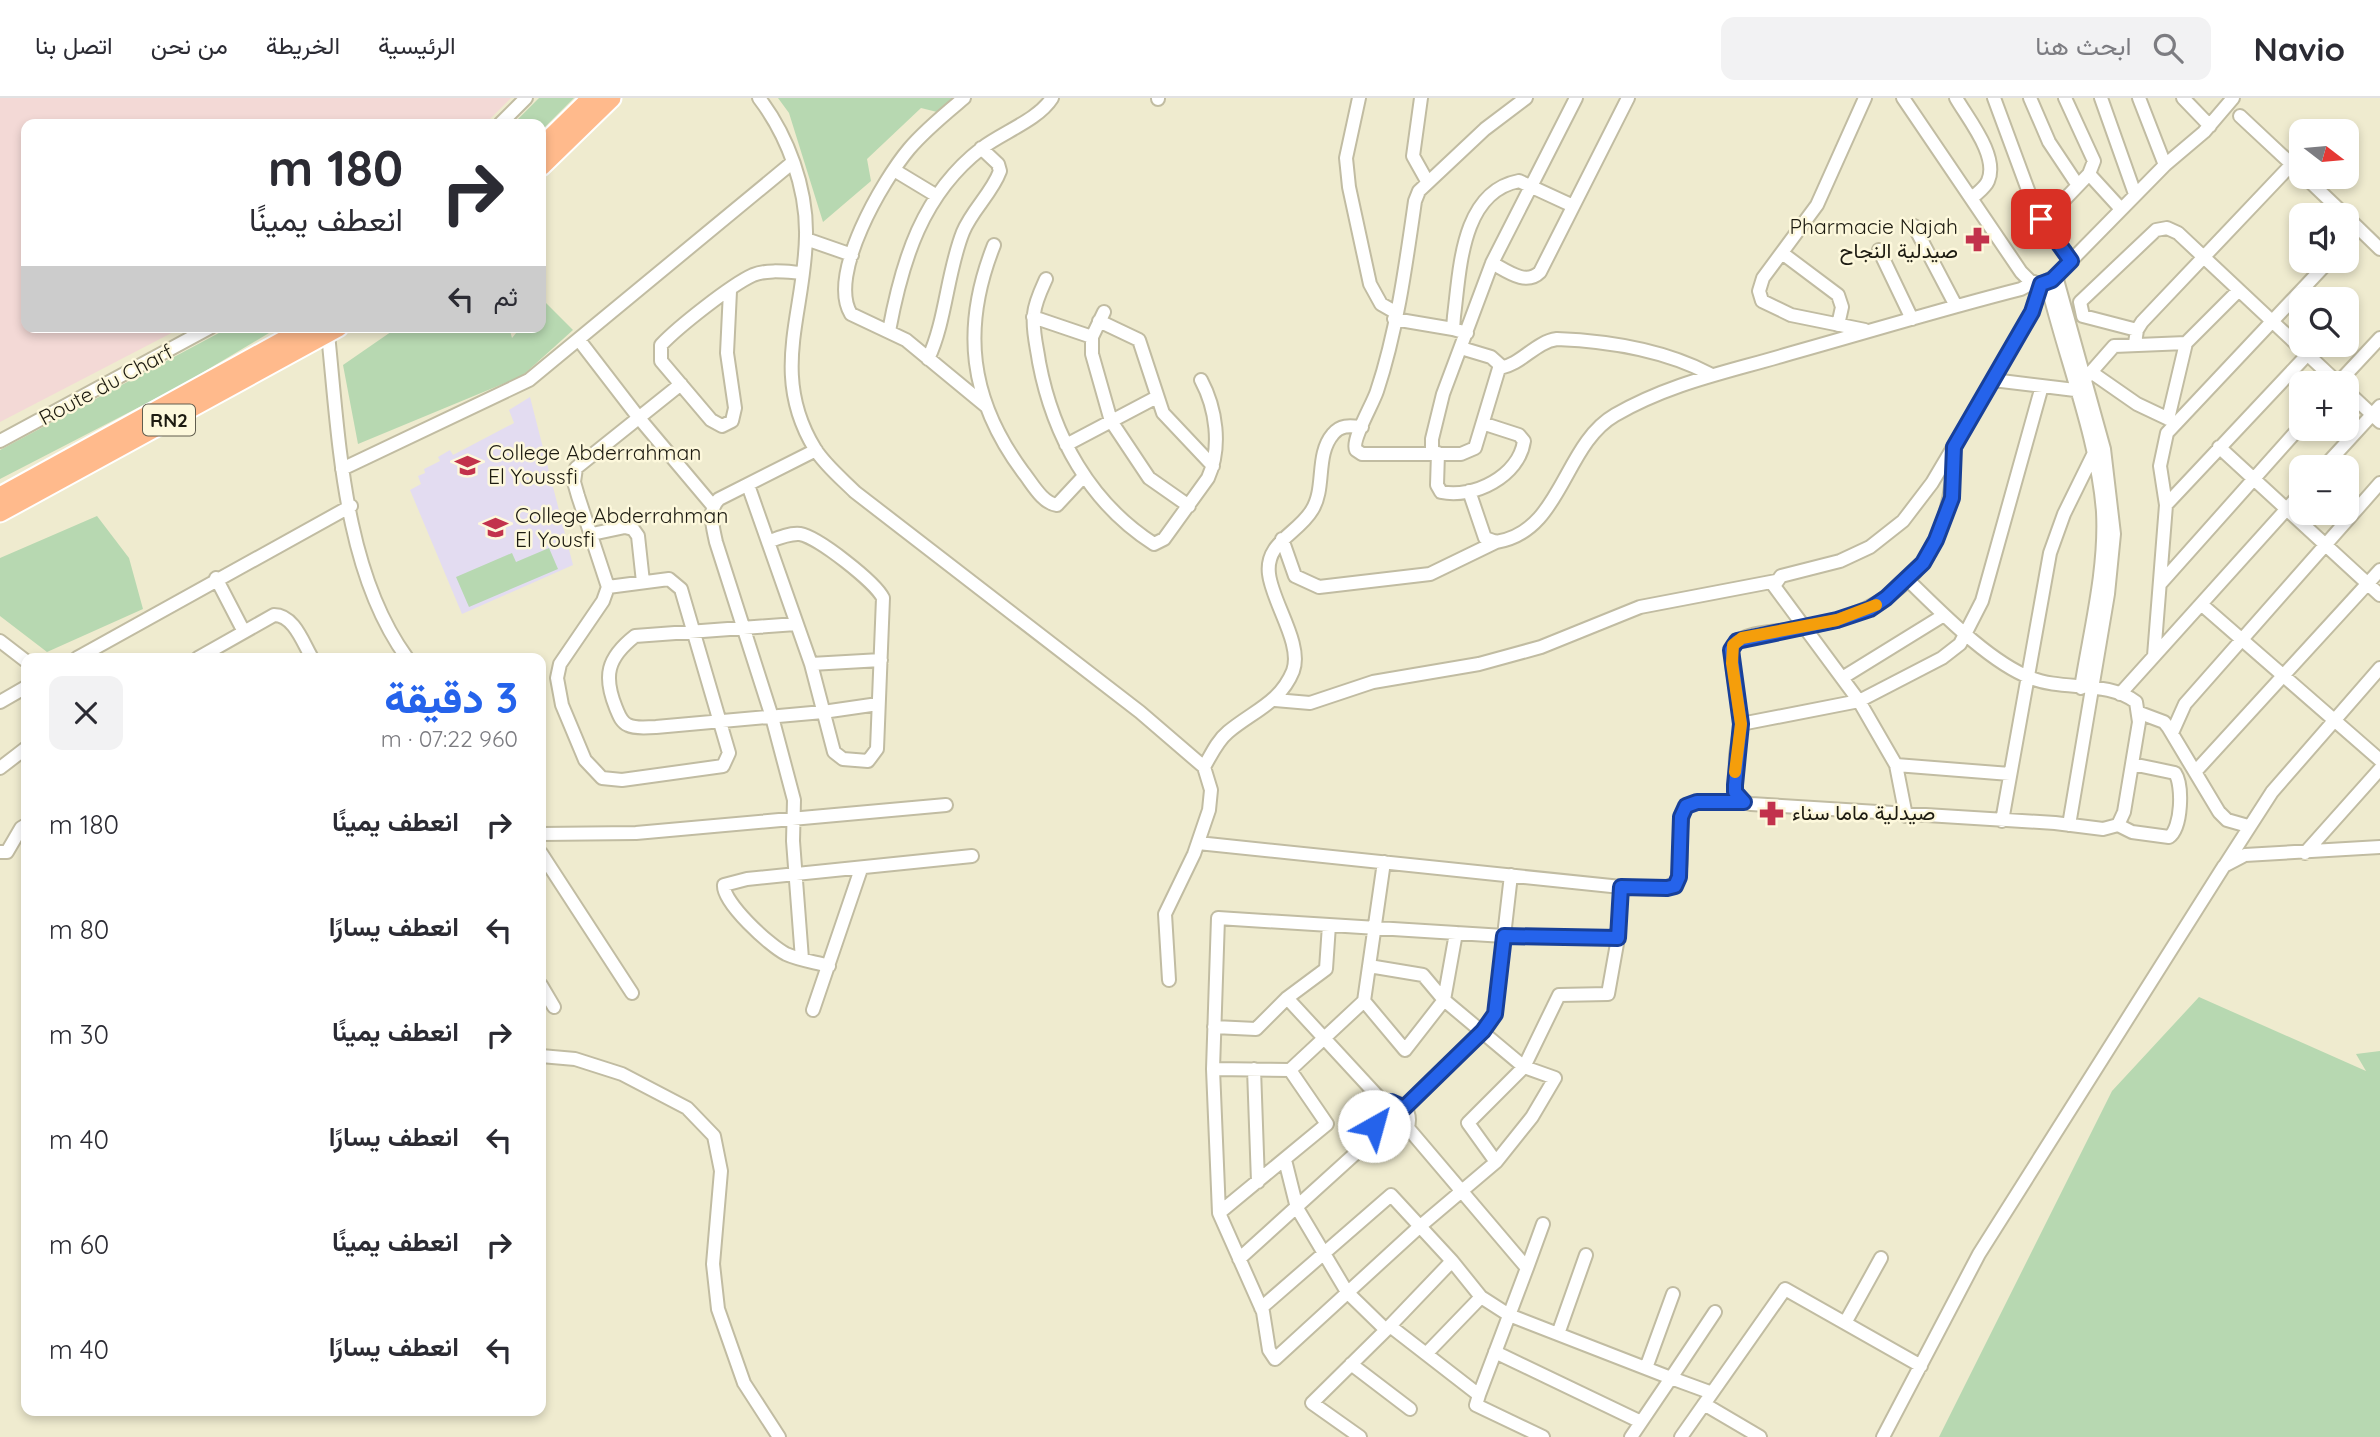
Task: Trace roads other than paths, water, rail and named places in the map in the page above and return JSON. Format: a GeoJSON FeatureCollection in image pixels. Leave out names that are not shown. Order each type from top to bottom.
{"type":"FeatureCollection","features":[{"type":"Feature","properties":{"kind":"highway"},"geometry":{"type":"LineString","coordinates":[[546,143],[592,98]]}},
{"type":"Feature","properties":{"kind":"highway"},"geometry":{"type":"LineString","coordinates":[[546,161],[611,98]]}},
{"type":"Feature","properties":{"kind":"highway","name":"RN2"},"geometry":{"type":"LineString","coordinates":[[0,497],[298,333]]}},
{"type":"Feature","properties":{"kind":"highway","name":"RN2"},"geometry":{"type":"LineString","coordinates":[[0,512],[329,333]]}},
{"type":"Feature","properties":{"kind":"street"},"geometry":{"type":"LineString","coordinates":[[505,119],[526,98]]}},
{"type":"Feature","properties":{"kind":"street"},"geometry":{"type":"LineString","coordinates":[[759,98],[775,119],[793,162],[803,204],[806,239],[803,273],[792,330],[791,367],[797,405],[816,450],[855,492],[1161,728],[1204,767],[1211,790],[1209,810],[1198,843],[1165,914],[1170,980]]}},
{"type":"Feature","properties":{"kind":"street"},"geometry":{"type":"LineString","coordinates":[[964,98],[909,149],[894,170],[869,212],[852,255],[845,287],[847,307],[851,314],[889,331],[986,406]]}},
{"type":"Feature","properties":{"kind":"street"},"geometry":{"type":"LineString","coordinates":[[889,331],[909,248],[937,196],[981,148],[1037,112],[1052,98]]}},
{"type":"Feature","properties":{"kind":"street"},"geometry":{"type":"LineString","coordinates":[[1359,98],[1346,158],[1349,187],[1370,284],[1381,304],[1395,316],[1467,333]]}},
{"type":"Feature","properties":{"kind":"street"},"geometry":{"type":"LineString","coordinates":[[1421,98],[1416,114],[1413,156],[1427,181]]}},
{"type":"Feature","properties":{"kind":"street"},"geometry":{"type":"LineString","coordinates":[[1500,368],[1480,442],[1472,451],[1358,453],[1353,444],[1382,376],[1415,201],[1427,181],[1526,98]]}},
{"type":"Feature","properties":{"kind":"street"},"geometry":{"type":"LineString","coordinates":[[1485,424],[1519,435],[1524,444],[1503,476],[1493,484],[1469,491],[1439,491],[1432,439],[1443,394],[1493,263],[1576,98]]}},
{"type":"Feature","properties":{"kind":"street"},"geometry":{"type":"LineString","coordinates":[[1493,263],[1518,276],[1535,276],[1628,98]]}},
{"type":"Feature","properties":{"kind":"street"},"geometry":{"type":"LineString","coordinates":[[1865,98],[1827,186],[1760,285],[1762,301],[1782,312],[1869,331]]}},
{"type":"Feature","properties":{"kind":"street"},"geometry":{"type":"LineString","coordinates":[[1903,98],[2021,272],[2045,281],[2088,376],[2089,393],[2104,449],[2114,534],[2113,565],[2087,688]]}},
{"type":"Feature","properties":{"kind":"street"},"geometry":{"type":"LineString","coordinates":[[1956,98],[1984,147],[1990,168],[1987,181],[1972,198]]}},
{"type":"Feature","properties":{"kind":"street"},"geometry":{"type":"LineString","coordinates":[[1994,98],[2035,209],[2071,261]]}},
{"type":"Feature","properties":{"kind":"street"},"geometry":{"type":"LineString","coordinates":[[2030,98],[2049,142],[2077,184]]}},
{"type":"Feature","properties":{"kind":"street"},"geometry":{"type":"LineString","coordinates":[[2044,221],[2077,184],[2090,174],[2094,161],[2065,98]]}},
{"type":"Feature","properties":{"kind":"street"},"geometry":{"type":"LineString","coordinates":[[2102,98],[2135,194]]}},
{"type":"Feature","properties":{"kind":"street"},"geometry":{"type":"LineString","coordinates":[[2139,98],[2165,165]]}},
{"type":"Feature","properties":{"kind":"street"},"geometry":{"type":"LineString","coordinates":[[2183,98],[2210,126]]}},
{"type":"Feature","properties":{"kind":"street"},"geometry":{"type":"LineString","coordinates":[[1282,539],[1293,573],[1303,582],[1319,587],[1430,574],[1518,534],[1549,507],[1578,451],[1600,424],[1666,388],[2045,281],[2071,261],[2135,194],[2210,126],[2233,98]]}},
{"type":"Feature","properties":{"kind":"street"},"geometry":{"type":"LineString","coordinates":[[2240,116],[2289,162]]}},
{"type":"Feature","properties":{"kind":"street"},"geometry":{"type":"LineString","coordinates":[[928,359],[936,340],[943,301],[963,232],[1000,171],[998,164],[981,148]]}},
{"type":"Feature","properties":{"kind":"street"},"geometry":{"type":"LineString","coordinates":[[342,469],[529,380],[793,162]]}},
{"type":"Feature","properties":{"kind":"street"},"geometry":{"type":"LineString","coordinates":[[894,170],[937,196]]}},
{"type":"Feature","properties":{"kind":"street"},"geometry":{"type":"LineString","coordinates":[[2090,174],[2121,209]]}},
{"type":"Feature","properties":{"kind":"street"},"geometry":{"type":"LineString","coordinates":[[2135,343],[2137,330],[2203,258],[2289,180]]}},
{"type":"Feature","properties":{"kind":"street"},"geometry":{"type":"LineString","coordinates":[[1453,329],[1463,256],[1472,219],[1504,186],[1519,181],[1531,184],[1571,205]]}},
{"type":"Feature","properties":{"kind":"street"},"geometry":{"type":"LineString","coordinates":[[2318,189],[2332,203]]}},
{"type":"Feature","properties":{"kind":"street"},"geometry":{"type":"LineString","coordinates":[[1914,226],[1956,306]]}},
{"type":"Feature","properties":{"kind":"street"},"geometry":{"type":"LineString","coordinates":[[2137,330],[2083,316],[2080,302],[2162,228],[2173,230],[2289,339]]}},
{"type":"Feature","properties":{"kind":"street"},"geometry":{"type":"LineString","coordinates":[[2359,229],[2380,249]]}},
{"type":"Feature","properties":{"kind":"street"},"geometry":{"type":"LineString","coordinates":[[806,239],[852,255]]}},
{"type":"Feature","properties":{"kind":"street"},"geometry":{"type":"LineString","coordinates":[[994,245],[977,292],[974,320],[976,374],[986,406],[1021,469],[1048,502],[1057,505],[1062,502],[1084,476]]}},
{"type":"Feature","properties":{"kind":"street"},"geometry":{"type":"LineString","coordinates":[[1879,250],[1912,319]]}},
{"type":"Feature","properties":{"kind":"street"},"geometry":{"type":"LineString","coordinates":[[1782,253],[1838,295],[1842,307],[1838,326]]}},
{"type":"Feature","properties":{"kind":"street"},"geometry":{"type":"LineString","coordinates":[[730,290],[727,353],[735,408],[732,421],[722,426],[717,424],[661,361],[661,345],[730,290],[753,275],[767,272],[803,273]]}},
{"type":"Feature","properties":{"kind":"street"},"geometry":{"type":"LineString","coordinates":[[2172,420],[2272,323],[2318,273]]}},
{"type":"Feature","properties":{"kind":"street"},"geometry":{"type":"LineString","coordinates":[[1046,279],[1033,317],[1044,385],[1066,445],[1084,476],[1114,512],[1154,544],[1161,543],[1213,466],[1214,410],[1200,380]]}},
{"type":"Feature","properties":{"kind":"street"},"geometry":{"type":"LineString","coordinates":[[1275,700],[1310,703],[1373,682],[1479,664],[1541,647],[1577,630],[1640,607],[1776,581],[1781,576],[1840,561],[1886,536],[1916,505],[1954,447],[2032,312],[2045,281]]}},
{"type":"Feature","properties":{"kind":"street"},"geometry":{"type":"LineString","coordinates":[[2045,281],[2093,455],[2101,492],[2103,535],[2069,825]]}},
{"type":"Feature","properties":{"kind":"street"},"geometry":{"type":"LineString","coordinates":[[2154,656],[2166,505],[2161,453],[2172,420],[2186,343],[2238,291]]}},
{"type":"Feature","properties":{"kind":"street"},"geometry":{"type":"LineString","coordinates":[[1188,506],[1149,478],[1111,421],[1092,354],[1092,337],[1101,316],[1139,340],[1157,397],[1171,424],[1213,466]]}},
{"type":"Feature","properties":{"kind":"street"},"geometry":{"type":"LineString","coordinates":[[1033,317],[1092,337]]}},
{"type":"Feature","properties":{"kind":"street","name":"Route du Charf"},"geometry":{"type":"LineString","coordinates":[[0,441],[200,333]]}},
{"type":"Feature","properties":{"kind":"street"},"geometry":{"type":"LineString","coordinates":[[333,333],[342,469],[373,600],[387,631],[403,653]]}},
{"type":"Feature","properties":{"kind":"street"},"geometry":{"type":"LineString","coordinates":[[2349,371],[2380,338]]}},
{"type":"Feature","properties":{"kind":"street"},"geometry":{"type":"LineString","coordinates":[[579,340],[639,418],[713,506],[716,542],[772,717],[793,800],[802,959]]}},
{"type":"Feature","properties":{"kind":"street"},"geometry":{"type":"LineString","coordinates":[[1500,368],[1522,360],[1549,340],[1570,340],[1665,356],[1710,374]]}},
{"type":"Feature","properties":{"kind":"street"},"geometry":{"type":"LineString","coordinates":[[2088,376],[2110,349],[2135,343],[2186,343]]}},
{"type":"Feature","properties":{"kind":"street"},"geometry":{"type":"LineString","coordinates":[[1461,348],[1491,357],[1500,368]]}},
{"type":"Feature","properties":{"kind":"street"},"geometry":{"type":"LineString","coordinates":[[2166,505],[2305,357]]}},
{"type":"Feature","properties":{"kind":"street"},"geometry":{"type":"LineString","coordinates":[[2309,357],[2325,371]]}},
{"type":"Feature","properties":{"kind":"street"},"geometry":{"type":"LineString","coordinates":[[2088,376],[2172,420]]}},
{"type":"Feature","properties":{"kind":"street"},"geometry":{"type":"LineString","coordinates":[[1993,380],[2075,390]]}},
{"type":"Feature","properties":{"kind":"street"},"geometry":{"type":"LineString","coordinates":[[608,587],[669,579],[678,584],[729,753],[723,766],[611,780],[602,778],[589,768],[562,705],[557,678],[560,663],[603,601],[608,587],[573,474],[583,461],[681,384]]}},
{"type":"Feature","properties":{"kind":"street"},"geometry":{"type":"LineString","coordinates":[[1741,724],[1859,701],[1942,658],[1967,636],[1982,601],[2042,386]]}},
{"type":"Feature","properties":{"kind":"street"},"geometry":{"type":"LineString","coordinates":[[2089,393],[2122,395]]}},
{"type":"Feature","properties":{"kind":"street"},"geometry":{"type":"LineString","coordinates":[[1066,445],[1157,397]]}},
{"type":"Feature","properties":{"kind":"street"},"geometry":{"type":"LineString","coordinates":[[2336,455],[2377,414],[2359,400]]}},
{"type":"Feature","properties":{"kind":"street"},"geometry":{"type":"LineString","coordinates":[[1204,767],[1227,733],[1275,700],[1295,662],[1268,572],[1270,557],[1282,539],[1308,517],[1316,503],[1323,457],[1331,435],[1345,426],[1362,427]]}},
{"type":"Feature","properties":{"kind":"street"},"geometry":{"type":"LineString","coordinates":[[2161,583],[2289,440]]}},
{"type":"Feature","properties":{"kind":"street"},"geometry":{"type":"LineString","coordinates":[[1744,802],[1735,792],[1741,724],[1732,663],[1733,645],[1742,638],[1803,628],[1870,609],[1908,580],[1923,563],[1946,518],[1952,498],[1954,447]]}},
{"type":"Feature","properties":{"kind":"street"},"geometry":{"type":"LineString","coordinates":[[2219,447],[2380,595]]}},
{"type":"Feature","properties":{"kind":"street"},"geometry":{"type":"LineString","coordinates":[[713,506],[816,450]]}},
{"type":"Feature","properties":{"kind":"street"},"geometry":{"type":"LineString","coordinates":[[2002,821],[2050,553],[2064,514],[2093,455]]}},
{"type":"Feature","properties":{"kind":"street"},"geometry":{"type":"LineString","coordinates":[[2172,733],[2185,704],[2380,483]]}},
{"type":"Feature","properties":{"kind":"street"},"geometry":{"type":"LineString","coordinates":[[748,485],[796,624],[811,664],[837,756],[850,761],[868,761],[877,749],[884,611],[880,592],[831,552],[804,535],[785,536],[768,542]]}},
{"type":"Feature","properties":{"kind":"street"},"geometry":{"type":"LineString","coordinates":[[1469,491],[1485,538],[1496,542]]}},
{"type":"Feature","properties":{"kind":"street"},"geometry":{"type":"LineString","coordinates":[[85,653],[216,578],[351,506]]}},
{"type":"Feature","properties":{"kind":"street"},"geometry":{"type":"LineString","coordinates":[[2120,694],[2289,506]]}},
{"type":"Feature","properties":{"kind":"street"},"geometry":{"type":"LineString","coordinates":[[592,534],[625,527],[633,528],[638,536],[643,582]]}},
{"type":"Feature","properties":{"kind":"street"},"geometry":{"type":"LineString","coordinates":[[2196,772],[2380,570]]}},
{"type":"Feature","properties":{"kind":"street"},"geometry":{"type":"LineString","coordinates":[[216,578],[243,630]]}},
{"type":"Feature","properties":{"kind":"street"},"geometry":{"type":"LineString","coordinates":[[1198,843],[1621,887],[1667,888],[1675,886],[1679,877],[1681,817],[1686,806],[1697,802],[1744,802],[2110,830],[2118,825],[2124,813],[2140,713],[2136,702],[2120,694],[2028,677],[1967,636],[1908,580]]}},
{"type":"Feature","properties":{"kind":"street"},"geometry":{"type":"LineString","coordinates":[[1776,581],[1775,591],[1859,701],[1896,765],[1906,816]]}},
{"type":"Feature","properties":{"kind":"street"},"geometry":{"type":"LineString","coordinates":[[2201,604],[2380,760]]}},
{"type":"Feature","properties":{"kind":"street"},"geometry":{"type":"LineString","coordinates":[[206,653],[267,617],[281,615],[298,632],[309,653]]}},
{"type":"Feature","properties":{"kind":"street"},"geometry":{"type":"LineString","coordinates":[[1842,678],[1944,615]]}},
{"type":"Feature","properties":{"kind":"street"},"geometry":{"type":"LineString","coordinates":[[796,624],[635,636],[609,669],[611,696],[621,720],[630,726],[720,721],[878,704]]}},
{"type":"Feature","properties":{"kind":"street"},"geometry":{"type":"LineString","coordinates":[[0,640],[21,657]]}},
{"type":"Feature","properties":{"kind":"street"},"geometry":{"type":"LineString","coordinates":[[811,664],[881,660]]}},
{"type":"Feature","properties":{"kind":"street"},"geometry":{"type":"LineString","coordinates":[[1883,1437],[1979,1254],[2248,826],[2333,719],[2380,668]]}},
{"type":"Feature","properties":{"kind":"street"},"geometry":{"type":"LineString","coordinates":[[0,702],[21,690]]}},
{"type":"Feature","properties":{"kind":"street"},"geometry":{"type":"LineString","coordinates":[[2140,713],[2164,722],[2219,812],[2227,820],[2248,826]]}},
{"type":"Feature","properties":{"kind":"street"},"geometry":{"type":"LineString","coordinates":[[0,768],[21,752]]}},
{"type":"Feature","properties":{"kind":"street"},"geometry":{"type":"LineString","coordinates":[[2118,825],[2132,832],[2169,837],[2175,830],[2181,789],[2175,773],[2132,764]]}},
{"type":"Feature","properties":{"kind":"street"},"geometry":{"type":"LineString","coordinates":[[1896,765],[2010,774]]}},
{"type":"Feature","properties":{"kind":"street"},"geometry":{"type":"LineString","coordinates":[[2305,853],[2377,776]]}},
{"type":"Feature","properties":{"kind":"street"},"geometry":{"type":"LineString","coordinates":[[546,834],[636,833],[946,805]]}},
{"type":"Feature","properties":{"kind":"street"},"geometry":{"type":"LineString","coordinates":[[0,852],[7,852],[21,828]]}},
{"type":"Feature","properties":{"kind":"street"},"geometry":{"type":"LineString","coordinates":[[2224,866],[2245,855],[2380,846]]}},
{"type":"Feature","properties":{"kind":"street"},"geometry":{"type":"LineString","coordinates":[[829,966],[802,959],[774,947],[734,906],[723,890],[727,883],[972,856]]}},
{"type":"Feature","properties":{"kind":"street"},"geometry":{"type":"LineString","coordinates":[[546,861],[632,993]]}},
{"type":"Feature","properties":{"kind":"street"},"geometry":{"type":"LineString","coordinates":[[1213,1069],[1290,1070],[1364,1001],[1384,862]]}},
{"type":"Feature","properties":{"kind":"street"},"geometry":{"type":"LineString","coordinates":[[813,1010],[861,869]]}},
{"type":"Feature","properties":{"kind":"street"},"geometry":{"type":"LineString","coordinates":[[1404,1108],[1483,1031],[1495,1014],[1511,876]]}},
{"type":"Feature","properties":{"kind":"street"},"geometry":{"type":"LineString","coordinates":[[1496,1162],[1468,1123],[1524,1068],[1559,995],[1608,993],[1618,938],[1621,887]]}},
{"type":"Feature","properties":{"kind":"street"},"geometry":{"type":"LineString","coordinates":[[1369,966],[1423,975],[1444,1000],[1524,1068],[1555,1078],[1532,1117],[1496,1162],[1418,1228],[1275,1359],[1269,1350],[1261,1308],[1219,1213],[1213,1069],[1218,918],[1504,936],[1618,938]]}},
{"type":"Feature","properties":{"kind":"street"},"geometry":{"type":"LineString","coordinates":[[1214,1027],[1255,1029],[1287,998],[1326,969],[1329,925]]}},
{"type":"Feature","properties":{"kind":"street"},"geometry":{"type":"LineString","coordinates":[[1364,1001],[1405,1050],[1444,1000],[1456,933]]}},
{"type":"Feature","properties":{"kind":"street"},"geometry":{"type":"LineString","coordinates":[[546,993],[554,1007]]}},
{"type":"Feature","properties":{"kind":"street"},"geometry":{"type":"LineString","coordinates":[[1287,998],[1384,1103],[1398,1104],[1404,1108],[1409,1121],[1408,1128],[1394,1138],[1378,1133]]}},
{"type":"Feature","properties":{"kind":"street"},"geometry":{"type":"LineString","coordinates":[[546,1056],[575,1059],[622,1074],[687,1108],[714,1136],[721,1171],[713,1264],[718,1309],[744,1383],[779,1437]]}},
{"type":"Feature","properties":{"kind":"street"},"geometry":{"type":"LineString","coordinates":[[1254,1069],[1258,1181]]}},
{"type":"Feature","properties":{"kind":"street"},"geometry":{"type":"LineString","coordinates":[[1219,1213],[1327,1124],[1290,1070]]}},
{"type":"Feature","properties":{"kind":"street"},"geometry":{"type":"LineString","coordinates":[[1378,1133],[1373,1117],[1384,1103]]}},
{"type":"Feature","properties":{"kind":"street"},"geometry":{"type":"LineString","coordinates":[[1408,1128],[1527,1268]]}},
{"type":"Feature","properties":{"kind":"street"},"geometry":{"type":"LineString","coordinates":[[1239,1259],[1378,1133]]}},
{"type":"Feature","properties":{"kind":"street"},"geometry":{"type":"LineString","coordinates":[[1284,1160],[1297,1208],[1347,1293],[1388,1328],[1479,1395]]}},
{"type":"Feature","properties":{"kind":"street"},"geometry":{"type":"LineString","coordinates":[[1261,1308],[1391,1195],[1481,1297],[1509,1315],[1671,1378],[1708,1398],[1760,1437]]}},
{"type":"Feature","properties":{"kind":"street"},"geometry":{"type":"LineString","coordinates":[[1543,1224],[1476,1405],[1543,1437]]}},
{"type":"Feature","properties":{"kind":"street"},"geometry":{"type":"LineString","coordinates":[[1558,1334],[1586,1255]]}},
{"type":"Feature","properties":{"kind":"street"},"geometry":{"type":"LineString","coordinates":[[1845,1323],[1881,1258]]}},
{"type":"Feature","properties":{"kind":"street"},"geometry":{"type":"LineString","coordinates":[[1360,1437],[1312,1403],[1452,1261]]}},
{"type":"Feature","properties":{"kind":"street"},"geometry":{"type":"LineString","coordinates":[[1681,1437],[1785,1289],[1921,1366]]}},
{"type":"Feature","properties":{"kind":"street"},"geometry":{"type":"LineString","coordinates":[[1646,1368],[1673,1294]]}},
{"type":"Feature","properties":{"kind":"street"},"geometry":{"type":"LineString","coordinates":[[1426,1354],[1481,1297]]}},
{"type":"Feature","properties":{"kind":"street"},"geometry":{"type":"LineString","coordinates":[[1631,1437],[1715,1312]]}},
{"type":"Feature","properties":{"kind":"street"},"geometry":{"type":"LineString","coordinates":[[1495,1352],[1641,1422]]}},
{"type":"Feature","properties":{"kind":"street"},"geometry":{"type":"LineString","coordinates":[[1352,1364],[1410,1409]]}},
{"type":"Feature","properties":{"kind":"place","name":"Pharmacie Najah صيدلية النجاح"},"geometry":{"type":"Point","coordinates":[1978,239]}},
{"type":"Feature","properties":{"kind":"place","name":"College Abderrahman El Youssfi"},"geometry":{"type":"Point","coordinates":[468,465]}},
{"type":"Feature","properties":{"kind":"place","name":"College Abderrahman El Yousfi"},"geometry":{"type":"Point","coordinates":[495,528]}},
{"type":"Feature","properties":{"kind":"place","name":"صيدلية ماما سناء"},"geometry":{"type":"Point","coordinates":[1772,813]}}]}
